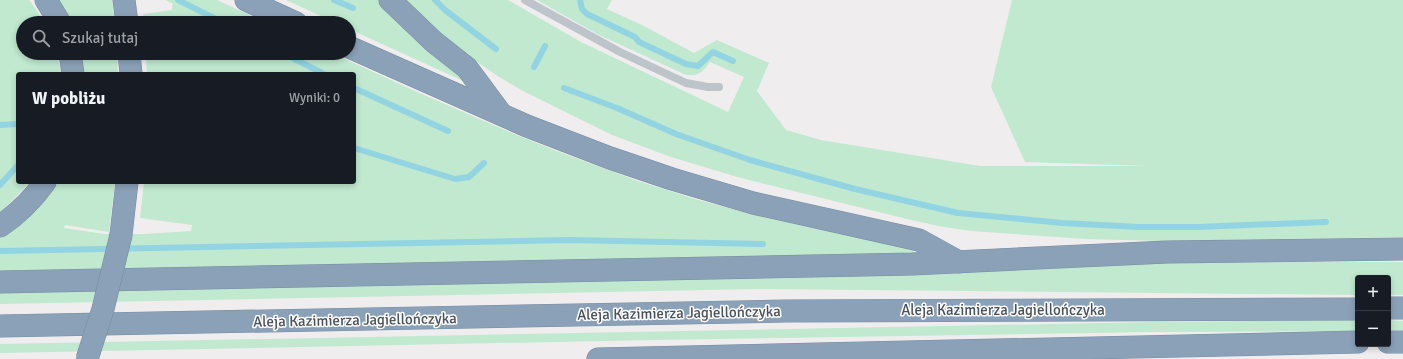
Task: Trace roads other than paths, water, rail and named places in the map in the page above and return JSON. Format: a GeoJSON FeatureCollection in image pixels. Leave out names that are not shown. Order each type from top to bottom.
{"type":"FeatureCollection","features":[{"type":"Feature","properties":{"kind":"highway"},"geometry":{"type":"LineString","coordinates":[[46,0],[56,16]]}},
{"type":"Feature","properties":{"kind":"highway"},"geometry":{"type":"LineString","coordinates":[[124,0],[126,16]]}},
{"type":"Feature","properties":{"kind":"highway"},"geometry":{"type":"LineString","coordinates":[[246,0],[281,16]]}},
{"type":"Feature","properties":{"kind":"highway"},"geometry":{"type":"LineString","coordinates":[[390,0],[434,42],[467,68],[501,115]]}},
{"type":"Feature","properties":{"kind":"highway"},"geometry":{"type":"LineString","coordinates":[[356,50],[501,115],[596,153],[672,179],[768,206],[920,240],[959,262]]}},
{"type":"Feature","properties":{"kind":"highway"},"geometry":{"type":"LineString","coordinates":[[71,60],[74,72]]}},
{"type":"Feature","properties":{"kind":"highway"},"geometry":{"type":"LineString","coordinates":[[130,60],[131,72]]}},
{"type":"Feature","properties":{"kind":"highway"},"geometry":{"type":"LineString","coordinates":[[0,226],[16,215],[35,196],[44,184]]}},
{"type":"Feature","properties":{"kind":"highway"},"geometry":{"type":"LineString","coordinates":[[87,359],[103,309],[121,235],[127,184]]}},
{"type":"Feature","properties":{"kind":"highway"},"geometry":{"type":"LineString","coordinates":[[0,282],[904,264],[1167,252],[1403,249]]}},
{"type":"Feature","properties":{"kind":"highway"},"geometry":{"type":"LineString","coordinates":[[1391,308],[1403,308]]}},
{"type":"Feature","properties":{"kind":"highway","name":"Aleja Kazimierza Jagiellończyka"},"geometry":{"type":"LineString","coordinates":[[0,326],[785,311],[1355,309]]}},
{"type":"Feature","properties":{"kind":"highway"},"geometry":{"type":"LineString","coordinates":[[598,359],[1355,342]]}},
{"type":"Feature","properties":{"kind":"highway"},"geometry":{"type":"LineString","coordinates":[[1391,342],[1403,342]]}},
{"type":"Feature","properties":{"kind":"lane"},"geometry":{"type":"LineString","coordinates":[[525,0],[620,52],[686,83],[708,87],[719,87]]}},
{"type":"Feature","properties":{"kind":"waterway"},"geometry":{"type":"LineString","coordinates":[[178,0],[210,16]]}},
{"type":"Feature","properties":{"kind":"waterway"},"geometry":{"type":"LineString","coordinates":[[334,0],[353,8]]}},
{"type":"Feature","properties":{"kind":"waterway"},"geometry":{"type":"LineString","coordinates":[[435,0],[445,10],[496,49]]}},
{"type":"Feature","properties":{"kind":"waterway"},"geometry":{"type":"LineString","coordinates":[[580,0],[582,9],[587,14],[635,37],[639,42],[686,64],[698,66],[713,52],[733,61]]}},
{"type":"Feature","properties":{"kind":"waterway"},"geometry":{"type":"LineString","coordinates":[[534,67],[545,46]]}},
{"type":"Feature","properties":{"kind":"waterway"},"geometry":{"type":"LineString","coordinates":[[297,60],[320,72]]}},
{"type":"Feature","properties":{"kind":"waterway"},"geometry":{"type":"LineString","coordinates":[[564,88],[617,108],[676,134],[750,160],[855,189],[958,213],[1062,223],[1139,227],[1197,227],[1326,222]]}},
{"type":"Feature","properties":{"kind":"waterway"},"geometry":{"type":"LineString","coordinates":[[356,89],[448,131]]}},
{"type":"Feature","properties":{"kind":"waterway"},"geometry":{"type":"LineString","coordinates":[[0,125],[16,124]]}},
{"type":"Feature","properties":{"kind":"waterway"},"geometry":{"type":"LineString","coordinates":[[356,149],[455,179],[469,177],[484,163]]}},
{"type":"Feature","properties":{"kind":"waterway"},"geometry":{"type":"LineString","coordinates":[[0,185],[16,167]]}},
{"type":"Feature","properties":{"kind":"waterway"},"geometry":{"type":"LineString","coordinates":[[0,251],[569,240],[763,244]]}}]}
